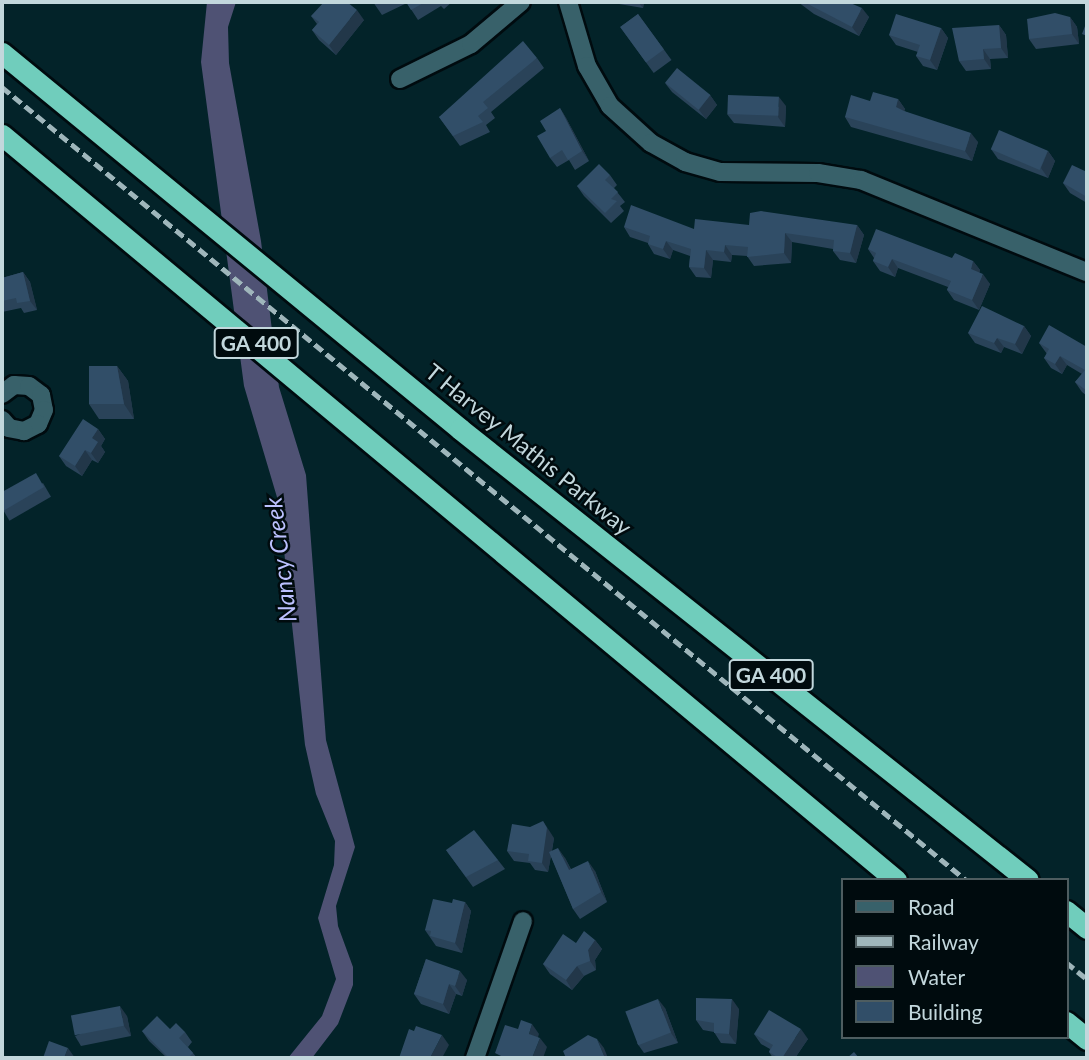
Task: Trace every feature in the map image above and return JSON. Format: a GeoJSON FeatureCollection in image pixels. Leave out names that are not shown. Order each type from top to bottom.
{"type":"FeatureCollection","features":[{"type":"Feature","properties":{"kind":"highway","name":"T Harvey Mathis Parkway"},"geometry":{"type":"LineString","coordinates":[[2,53],[365,351],[1025,878]]}},
{"type":"Feature","properties":{"kind":"highway","name":"GA 400"},"geometry":{"type":"LineString","coordinates":[[2,135],[373,440],[894,878]]}},
{"type":"Feature","properties":{"kind":"highway"},"geometry":{"type":"LineString","coordinates":[[1068,913],[1087,928]]}},
{"type":"Feature","properties":{"kind":"highway"},"geometry":{"type":"LineString","coordinates":[[1068,1024],[1087,1040]]}},
{"type":"Feature","properties":{"kind":"street"},"geometry":{"type":"LineString","coordinates":[[400,79],[471,44],[521,2]]}},
{"type":"Feature","properties":{"kind":"street"},"geometry":{"type":"LineString","coordinates":[[568,2],[587,66],[610,106],[651,143],[685,162],[720,172],[818,173],[862,180],[1087,272]]}},
{"type":"Feature","properties":{"kind":"street"},"geometry":{"type":"LineString","coordinates":[[2,394],[14,385],[29,386],[44,402],[42,418],[31,429],[4,426]]}},
{"type":"Feature","properties":{"kind":"street"},"geometry":{"type":"LineString","coordinates":[[475,1058],[523,921]]}},
{"type":"Feature","properties":{"kind":"water"},"geometry":{"type":"Polygon","coordinates":[[[207,2],[236,2],[228,27],[229,63],[261,241],[279,387],[306,475],[326,740],[355,847],[336,906],[338,926],[353,967],[353,985],[338,1024],[312,1058],[288,1058],[322,1016],[336,979],[318,918],[334,865],[335,841],[316,794],[305,745],[279,504],[244,386],[201,62],[207,2]]]}},
{"type":"Feature","properties":{"kind":"building"},"geometry":{"type":"Polygon","coordinates":[[[324,2],[347,2],[357,10],[329,45],[312,30],[319,22],[311,16],[324,2]]]}},
{"type":"Feature","properties":{"kind":"building"},"geometry":{"type":"Polygon","coordinates":[[[406,2],[425,2],[411,10],[406,2]]]}},
{"type":"Feature","properties":{"kind":"building"},"geometry":{"type":"Polygon","coordinates":[[[804,2],[848,2],[862,8],[852,27],[804,2]]]}},
{"type":"Feature","properties":{"kind":"building"},"geometry":{"type":"Polygon","coordinates":[[[1055,13],[1070,17],[1072,34],[1029,39],[1027,19],[1055,13]]]}},
{"type":"Feature","properties":{"kind":"building"},"geometry":{"type":"Polygon","coordinates":[[[638,14],[664,50],[646,63],[620,27],[638,14]]]}},
{"type":"Feature","properties":{"kind":"building"},"geometry":{"type":"Polygon","coordinates":[[[896,14],[941,28],[930,60],[916,56],[920,45],[889,35],[896,14]]]}},
{"type":"Feature","properties":{"kind":"building"},"geometry":{"type":"Polygon","coordinates":[[[1087,21],[1087,36],[1082,34],[1087,21]]]}},
{"type":"Feature","properties":{"kind":"building"},"geometry":{"type":"Polygon","coordinates":[[[999,25],[1001,48],[983,49],[984,59],[959,61],[952,28],[999,25]]]}},
{"type":"Feature","properties":{"kind":"building"},"geometry":{"type":"Polygon","coordinates":[[[523,41],[537,58],[483,102],[488,108],[478,116],[483,122],[453,136],[439,117],[523,41]]]}},
{"type":"Feature","properties":{"kind":"building"},"geometry":{"type":"Polygon","coordinates":[[[677,68],[710,95],[698,110],[665,83],[677,68]]]}},
{"type":"Feature","properties":{"kind":"building"},"geometry":{"type":"Polygon","coordinates":[[[873,92],[898,99],[896,107],[904,111],[971,133],[965,151],[845,117],[851,95],[870,101],[873,92]]]}},
{"type":"Feature","properties":{"kind":"building"},"geometry":{"type":"Polygon","coordinates":[[[728,95],[779,97],[778,116],[727,114],[728,95]]]}},
{"type":"Feature","properties":{"kind":"building"},"geometry":{"type":"Polygon","coordinates":[[[560,108],[582,151],[568,160],[562,150],[550,158],[537,136],[546,131],[540,121],[560,108]]]}},
{"type":"Feature","properties":{"kind":"building"},"geometry":{"type":"Polygon","coordinates":[[[999,130],[1048,151],[1040,170],[991,149],[999,130]]]}},
{"type":"Feature","properties":{"kind":"building"},"geometry":{"type":"Polygon","coordinates":[[[599,164],[610,175],[605,180],[618,192],[611,199],[617,201],[605,213],[577,186],[599,164]]]}},
{"type":"Feature","properties":{"kind":"building"},"geometry":{"type":"Polygon","coordinates":[[[1072,165],[1087,172],[1087,197],[1063,183],[1072,165]]]}},
{"type":"Feature","properties":{"kind":"building"},"geometry":{"type":"Polygon","coordinates":[[[631,205],[694,229],[695,219],[749,225],[750,213],[761,211],[857,225],[850,253],[833,251],[834,240],[785,233],[784,253],[747,257],[748,247],[725,245],[724,252],[706,250],[704,268],[689,267],[691,249],[666,241],[663,249],[648,244],[650,236],[624,227],[631,205]]]}},
{"type":"Feature","properties":{"kind":"building"},"geometry":{"type":"Polygon","coordinates":[[[876,229],[952,258],[955,253],[973,261],[971,269],[983,274],[972,300],[947,290],[951,281],[892,259],[888,267],[873,261],[876,253],[868,249],[876,229]]]}},
{"type":"Feature","properties":{"kind":"building"},"geometry":{"type":"Polygon","coordinates":[[[23,272],[30,301],[17,303],[16,298],[2,301],[2,278],[23,272]]]}},
{"type":"Feature","properties":{"kind":"building"},"geometry":{"type":"Polygon","coordinates":[[[982,306],[1024,326],[1015,344],[997,338],[994,343],[968,333],[982,306]]]}},
{"type":"Feature","properties":{"kind":"building"},"geometry":{"type":"Polygon","coordinates":[[[1049,325],[1087,347],[1087,391],[1075,382],[1085,370],[1060,356],[1055,364],[1044,358],[1049,349],[1039,343],[1049,325]]]}},
{"type":"Feature","properties":{"kind":"building"},"geometry":{"type":"Polygon","coordinates":[[[89,366],[117,366],[124,404],[89,404],[89,366]]]}},
{"type":"Feature","properties":{"kind":"building"},"geometry":{"type":"Polygon","coordinates":[[[83,419],[98,429],[92,438],[98,442],[91,453],[85,450],[75,466],[59,456],[83,419]]]}},
{"type":"Feature","properties":{"kind":"building"},"geometry":{"type":"Polygon","coordinates":[[[36,473],[44,487],[3,511],[2,492],[36,473]]]}},
{"type":"Feature","properties":{"kind":"building"},"geometry":{"type":"Polygon","coordinates":[[[543,821],[547,828],[542,863],[528,861],[529,854],[507,851],[512,824],[530,827],[543,821]]]}},
{"type":"Feature","properties":{"kind":"building"},"geometry":{"type":"Polygon","coordinates":[[[474,830],[498,860],[466,877],[446,850],[474,830]]]}},
{"type":"Feature","properties":{"kind":"building"},"geometry":{"type":"Polygon","coordinates":[[[558,848],[569,870],[588,861],[601,892],[573,909],[549,852],[558,848]]]}},
{"type":"Feature","properties":{"kind":"building"},"geometry":{"type":"Polygon","coordinates":[[[433,899],[452,903],[453,899],[465,902],[455,943],[430,936],[431,931],[425,930],[433,899]]]}},
{"type":"Feature","properties":{"kind":"building"},"geometry":{"type":"Polygon","coordinates":[[[584,931],[595,940],[588,950],[590,961],[577,966],[566,980],[543,964],[563,934],[576,943],[584,931]]]}},
{"type":"Feature","properties":{"kind":"building"},"geometry":{"type":"Polygon","coordinates":[[[426,959],[460,971],[455,986],[449,984],[443,1004],[414,994],[426,959]]]}},
{"type":"Feature","properties":{"kind":"building"},"geometry":{"type":"Polygon","coordinates":[[[696,998],[732,999],[729,1034],[714,1033],[714,1023],[696,1020],[696,998]]]}},
{"type":"Feature","properties":{"kind":"building"},"geometry":{"type":"Polygon","coordinates":[[[658,999],[671,1033],[638,1045],[625,1012],[658,999]]]}},
{"type":"Feature","properties":{"kind":"building"},"geometry":{"type":"Polygon","coordinates":[[[120,1006],[124,1026],[75,1035],[71,1016],[120,1006]]]}},
{"type":"Feature","properties":{"kind":"building"},"geometry":{"type":"Polygon","coordinates":[[[769,1010],[801,1029],[782,1058],[769,1052],[773,1045],[754,1034],[769,1010]]]}},
{"type":"Feature","properties":{"kind":"building"},"geometry":{"type":"Polygon","coordinates":[[[157,1016],[170,1029],[176,1023],[185,1032],[179,1038],[193,1053],[188,1058],[169,1058],[142,1031],[157,1016]]]}},
{"type":"Feature","properties":{"kind":"building"},"geometry":{"type":"Polygon","coordinates":[[[521,1020],[532,1024],[529,1034],[540,1038],[532,1058],[505,1058],[495,1053],[505,1025],[518,1029],[521,1020]]]}},
{"type":"Feature","properties":{"kind":"building"},"geometry":{"type":"Polygon","coordinates":[[[416,1026],[442,1035],[430,1058],[399,1058],[409,1029],[414,1031],[416,1026]]]}},
{"type":"Feature","properties":{"kind":"building"},"geometry":{"type":"Polygon","coordinates":[[[588,1035],[597,1039],[605,1058],[566,1058],[563,1051],[588,1035]]]}},
{"type":"Feature","properties":{"kind":"building"},"geometry":{"type":"Polygon","coordinates":[[[49,1041],[68,1048],[64,1058],[43,1058],[49,1041]]]}},
{"type":"Feature","properties":{"kind":"building"},"geometry":{"type":"Polygon","coordinates":[[[854,1052],[859,1058],[847,1058],[854,1052]]]}},
{"type":"Feature","properties":{"kind":"railway"},"geometry":{"type":"LineString","coordinates":[[2,87],[964,878]]}},
{"type":"Feature","properties":{"kind":"railway"},"geometry":{"type":"LineString","coordinates":[[1068,964],[1087,979]]}},
{"type":"Feature","properties":{"kind":"water label","name":"Nancy Creek"},"geometry":{"type":"Point","coordinates":[280,560]}}]}
